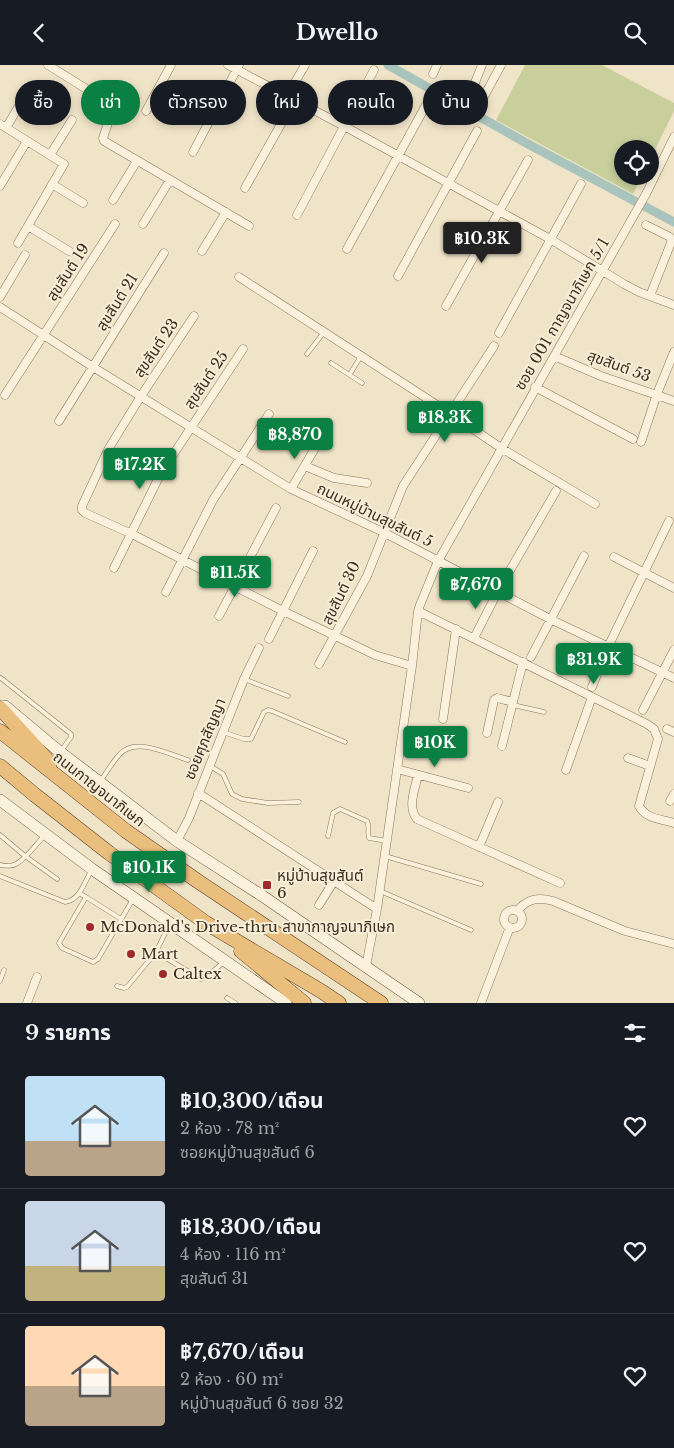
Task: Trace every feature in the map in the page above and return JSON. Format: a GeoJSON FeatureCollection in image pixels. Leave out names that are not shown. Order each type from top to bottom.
{"type":"FeatureCollection","features":[{"type":"Feature","properties":{"kind":"highway"},"geometry":{"type":"LineString","coordinates":[[0,708],[82,797]]}},
{"type":"Feature","properties":{"kind":"highway","name":"ถนนกาญจนาภิเษก"},"geometry":{"type":"LineString","coordinates":[[0,731],[126,831],[381,1003]]}},
{"type":"Feature","properties":{"kind":"highway"},"geometry":{"type":"LineString","coordinates":[[0,766],[109,853],[206,923],[304,1003]]}},
{"type":"Feature","properties":{"kind":"highway"},"geometry":{"type":"LineString","coordinates":[[206,923],[322,991],[339,1003]]}},
{"type":"Feature","properties":{"kind":"main road"},"geometry":{"type":"LineString","coordinates":[[0,702],[60,752],[177,841],[261,895],[419,1003]]}},
{"type":"Feature","properties":{"kind":"main road"},"geometry":{"type":"LineString","coordinates":[[0,800],[44,835],[134,899],[286,1003]]}},
{"type":"Feature","properties":{"kind":"street"},"geometry":{"type":"LineString","coordinates":[[48,65],[112,105],[104,141],[249,225]]}},
{"type":"Feature","properties":{"kind":"street"},"geometry":{"type":"LineString","coordinates":[[62,73],[68,65]]}},
{"type":"Feature","properties":{"kind":"street"},"geometry":{"type":"LineString","coordinates":[[146,111],[171,65]]}},
{"type":"Feature","properties":{"kind":"street"},"geometry":{"type":"LineString","coordinates":[[228,65],[238,67],[260,80]]}},
{"type":"Feature","properties":{"kind":"street"},"geometry":{"type":"LineString","coordinates":[[299,80],[305,65]]}},
{"type":"Feature","properties":{"kind":"street"},"geometry":{"type":"LineString","coordinates":[[433,74],[437,65]]}},
{"type":"Feature","properties":{"kind":"street"},"geometry":{"type":"LineString","coordinates":[[482,65],[470,95],[470,97],[481,102],[501,65]]}},
{"type":"Feature","properties":{"kind":"street"},"geometry":{"type":"LineString","coordinates":[[193,152],[238,67]]}},
{"type":"Feature","properties":{"kind":"street"},"geometry":{"type":"LineString","coordinates":[[297,215],[374,70]]}},
{"type":"Feature","properties":{"kind":"street"},"geometry":{"type":"LineString","coordinates":[[15,109],[3,126],[64,164],[18,243]]}},
{"type":"Feature","properties":{"kind":"street"},"geometry":{"type":"LineString","coordinates":[[347,249],[423,110]]}},
{"type":"Feature","properties":{"kind":"street"},"geometry":{"type":"LineString","coordinates":[[318,112],[550,239],[624,284],[674,305]]}},
{"type":"Feature","properties":{"kind":"street"},"geometry":{"type":"LineString","coordinates":[[50,155],[72,120]]}},
{"type":"Feature","properties":{"kind":"street"},"geometry":{"type":"LineString","coordinates":[[245,188],[277,125]]}},
{"type":"Feature","properties":{"kind":"street"},"geometry":{"type":"LineString","coordinates":[[398,276],[477,131]]}},
{"type":"Feature","properties":{"kind":"street","name":"ซอย 001 กาญจนาภิเษก 5/1"},"geometry":{"type":"LineString","coordinates":[[366,966],[380,891],[418,611],[438,561],[646,194],[674,137]]}},
{"type":"Feature","properties":{"kind":"street"},"geometry":{"type":"LineString","coordinates":[[0,186],[27,141]]}},
{"type":"Feature","properties":{"kind":"street"},"geometry":{"type":"LineString","coordinates":[[446,306],[528,159]]}},
{"type":"Feature","properties":{"kind":"street"},"geometry":{"type":"LineString","coordinates":[[113,200],[137,161]]}},
{"type":"Feature","properties":{"kind":"street"},"geometry":{"type":"LineString","coordinates":[[143,224],[170,180]]}},
{"type":"Feature","properties":{"kind":"street"},"geometry":{"type":"LineString","coordinates":[[52,184],[83,203]]}},
{"type":"Feature","properties":{"kind":"street"},"geometry":{"type":"LineString","coordinates":[[499,333],[581,184]]}},
{"type":"Feature","properties":{"kind":"street"},"geometry":{"type":"LineString","coordinates":[[202,251],[226,212]]}},
{"type":"Feature","properties":{"kind":"street","name":"สุขสันต์ 19"},"geometry":{"type":"LineString","coordinates":[[5,395],[115,224]]}},
{"type":"Feature","properties":{"kind":"street"},"geometry":{"type":"LineString","coordinates":[[646,225],[670,237],[672,240],[650,295]]}},
{"type":"Feature","properties":{"kind":"street"},"geometry":{"type":"LineString","coordinates":[[28,226],[69,251]]}},
{"type":"Feature","properties":{"kind":"street","name":"สุขสันต์ 21"},"geometry":{"type":"LineString","coordinates":[[59,421],[164,253]]}},
{"type":"Feature","properties":{"kind":"street"},"geometry":{"type":"LineString","coordinates":[[0,297],[25,255]]}},
{"type":"Feature","properties":{"kind":"street"},"geometry":{"type":"LineString","coordinates":[[239,277],[501,448],[595,504]]}},
{"type":"Feature","properties":{"kind":"street","name":"ถนนหมู่บ้านสุขสันต์ 5"},"geometry":{"type":"LineString","coordinates":[[0,307],[93,367],[291,489],[383,532],[550,619],[674,679]]}},
{"type":"Feature","properties":{"kind":"street","name":"สุขสันต์ 23"},"geometry":{"type":"LineString","coordinates":[[132,534],[85,513],[82,510],[82,506],[109,448],[194,316]]}},
{"type":"Feature","properties":{"kind":"street","name":"สุขสันต์ 30"},"geometry":{"type":"LineString","coordinates":[[319,665],[366,576],[403,486],[494,346]]}},
{"type":"Feature","properties":{"kind":"street","name":"สุขสันต์ 25"},"geometry":{"type":"LineString","coordinates":[[114,568],[161,473],[243,349]]}},
{"type":"Feature","properties":{"kind":"street"},"geometry":{"type":"LineString","coordinates":[[536,387],[637,440],[674,352]]}},
{"type":"Feature","properties":{"kind":"street","name":"สุขสันต์ 53"},"geometry":{"type":"LineString","coordinates":[[554,356],[602,376],[674,401]]}},
{"type":"Feature","properties":{"kind":"street"},"geometry":{"type":"LineString","coordinates":[[166,592],[213,500],[269,413]]}},
{"type":"Feature","properties":{"kind":"street"},"geometry":{"type":"LineString","coordinates":[[291,489],[318,443]]}},
{"type":"Feature","properties":{"kind":"street"},"geometry":{"type":"LineString","coordinates":[[305,465],[334,477],[368,483]]}},
{"type":"Feature","properties":{"kind":"street"},"geometry":{"type":"LineString","coordinates":[[474,638],[498,591],[556,491]]}},
{"type":"Feature","properties":{"kind":"street"},"geometry":{"type":"LineString","coordinates":[[219,616],[276,508]]}},
{"type":"Feature","properties":{"kind":"street"},"geometry":{"type":"LineString","coordinates":[[592,687],[608,647],[669,521]]}},
{"type":"Feature","properties":{"kind":"street"},"geometry":{"type":"LineString","coordinates":[[132,534],[375,655],[412,666]]}},
{"type":"Feature","properties":{"kind":"street"},"geometry":{"type":"LineString","coordinates":[[269,639],[313,551]]}},
{"type":"Feature","properties":{"kind":"street"},"geometry":{"type":"LineString","coordinates":[[531,657],[584,556]]}},
{"type":"Feature","properties":{"kind":"street"},"geometry":{"type":"LineString","coordinates":[[614,557],[674,587]]}},
{"type":"Feature","properties":{"kind":"street"},"geometry":{"type":"LineString","coordinates":[[418,611],[654,729],[658,739],[639,806],[647,815],[674,823]]}},
{"type":"Feature","properties":{"kind":"street"},"geometry":{"type":"LineString","coordinates":[[443,719],[456,629]]}},
{"type":"Feature","properties":{"kind":"street","name":"ซอยศุภสัญญา"},"geometry":{"type":"LineString","coordinates":[[177,841],[190,817],[222,732],[259,648]]}},
{"type":"Feature","properties":{"kind":"street"},"geometry":{"type":"LineString","coordinates":[[643,710],[674,650]]}},
{"type":"Feature","properties":{"kind":"street"},"geometry":{"type":"LineString","coordinates":[[502,747],[523,662]]}},
{"type":"Feature","properties":{"kind":"street"},"geometry":{"type":"LineString","coordinates":[[566,770],[592,697]]}},
{"type":"Feature","properties":{"kind":"street"},"geometry":{"type":"LineString","coordinates":[[487,733],[494,700],[497,698],[513,703]]}},
{"type":"Feature","properties":{"kind":"street"},"geometry":{"type":"LineString","coordinates":[[628,758],[650,766]]}},
{"type":"Feature","properties":{"kind":"street"},"geometry":{"type":"LineString","coordinates":[[397,769],[468,788]]}},
{"type":"Feature","properties":{"kind":"street"},"geometry":{"type":"LineString","coordinates":[[418,775],[411,806],[412,814],[416,819],[560,883]]}},
{"type":"Feature","properties":{"kind":"street"},"geometry":{"type":"LineString","coordinates":[[198,793],[377,909]]}},
{"type":"Feature","properties":{"kind":"street"},"geometry":{"type":"LineString","coordinates":[[479,847],[498,802]]}},
{"type":"Feature","properties":{"kind":"street"},"geometry":{"type":"LineString","coordinates":[[319,905],[334,881]]}},
{"type":"Feature","properties":{"kind":"street"},"geometry":{"type":"LineString","coordinates":[[518,911],[528,901],[543,898],[625,931],[674,944]]}},
{"type":"Feature","properties":{"kind":"street"},"geometry":{"type":"LineString","coordinates":[[511,910],[518,911],[522,918],[521,924],[516,927],[510,927],[505,921],[506,914],[511,910]]}},
{"type":"Feature","properties":{"kind":"street"},"geometry":{"type":"LineString","coordinates":[[481,1003],[510,927]]}},
{"type":"Feature","properties":{"kind":"street"},"geometry":{"type":"LineString","coordinates":[[27,1003],[37,977]]}},
{"type":"Feature","properties":{"kind":"lane"},"geometry":{"type":"LineString","coordinates":[[307,354],[324,332]]}},
{"type":"Feature","properties":{"kind":"lane"},"geometry":{"type":"LineString","coordinates":[[350,375],[361,356]]}},
{"type":"Feature","properties":{"kind":"lane"},"geometry":{"type":"LineString","coordinates":[[331,363],[362,383]]}},
{"type":"Feature","properties":{"kind":"lane"},"geometry":{"type":"LineString","coordinates":[[1,678],[71,733],[60,752]]}},
{"type":"Feature","properties":{"kind":"lane"},"geometry":{"type":"LineString","coordinates":[[244,679],[288,696]]}},
{"type":"Feature","properties":{"kind":"lane"},"geometry":{"type":"LineString","coordinates":[[513,703],[544,712]]}},
{"type":"Feature","properties":{"kind":"lane"},"geometry":{"type":"LineString","coordinates":[[222,732],[244,739],[251,739],[264,712],[272,711],[345,741]]}},
{"type":"Feature","properties":{"kind":"lane"},"geometry":{"type":"LineString","coordinates":[[100,783],[120,753],[131,747],[141,745],[188,760]]}},
{"type":"Feature","properties":{"kind":"lane"},"geometry":{"type":"LineString","coordinates":[[209,765],[223,774],[232,794],[242,799],[268,803],[298,802]]}},
{"type":"Feature","properties":{"kind":"lane"},"geometry":{"type":"LineString","coordinates":[[328,836],[333,813],[340,809],[367,821],[369,824],[369,838],[387,841]]}},
{"type":"Feature","properties":{"kind":"lane"},"geometry":{"type":"LineString","coordinates":[[0,835],[25,857],[57,879]]}},
{"type":"Feature","properties":{"kind":"lane"},"geometry":{"type":"LineString","coordinates":[[0,865],[8,867],[16,865],[44,835]]}},
{"type":"Feature","properties":{"kind":"lane"},"geometry":{"type":"LineString","coordinates":[[385,856],[480,884]]}},
{"type":"Feature","properties":{"kind":"lane"},"geometry":{"type":"LineString","coordinates":[[0,876],[65,901],[71,901],[77,897],[92,869]]}},
{"type":"Feature","properties":{"kind":"lane"},"geometry":{"type":"LineString","coordinates":[[380,891],[470,930]]}},
{"type":"Feature","properties":{"kind":"lane"},"geometry":{"type":"LineString","coordinates":[[79,893],[121,919]]}},
{"type":"Feature","properties":{"kind":"lane"},"geometry":{"type":"LineString","coordinates":[[86,897],[59,943],[62,949],[93,962],[96,961],[134,899]]}},
{"type":"Feature","properties":{"kind":"lane"},"geometry":{"type":"LineString","coordinates":[[117,986],[124,989],[127,987],[156,952],[170,924]]}},
{"type":"Feature","properties":{"kind":"lane"},"geometry":{"type":"LineString","coordinates":[[156,952],[201,979],[224,962]]}},
{"type":"Feature","properties":{"kind":"lane"},"geometry":{"type":"LineString","coordinates":[[0,981],[4,970]]}},
{"type":"Feature","properties":{"kind":"lane"},"geometry":{"type":"LineString","coordinates":[[227,998],[235,1003]]}},
{"type":"Feature","properties":{"kind":"green space"},"geometry":{"type":"Polygon","coordinates":[[[525,65],[602,65],[674,103],[674,111],[659,142],[659,140],[614,140],[614,184],[496,120],[525,65]]]}},
{"type":"Feature","properties":{"kind":"green space"},"geometry":{"type":"Polygon","coordinates":[[[616,185],[638,185],[633,194],[616,185]]]}},
{"type":"Feature","properties":{"kind":"waterway"},"geometry":{"type":"LineString","coordinates":[[388,65],[528,144],[674,222]]}},
{"type":"Feature","properties":{"kind":"place","name":"หมู่บ้านสุขสันต์ 6"},"geometry":{"type":"Point","coordinates":[267,885]}},
{"type":"Feature","properties":{"kind":"place","name":"McDonald's Drive-thru สาขากาญจนาภิเษก"},"geometry":{"type":"Point","coordinates":[90,927]}},
{"type":"Feature","properties":{"kind":"place","name":"Mart"},"geometry":{"type":"Point","coordinates":[131,954]}},
{"type":"Feature","properties":{"kind":"place","name":"Caltex"},"geometry":{"type":"Point","coordinates":[163,974]}}]}
